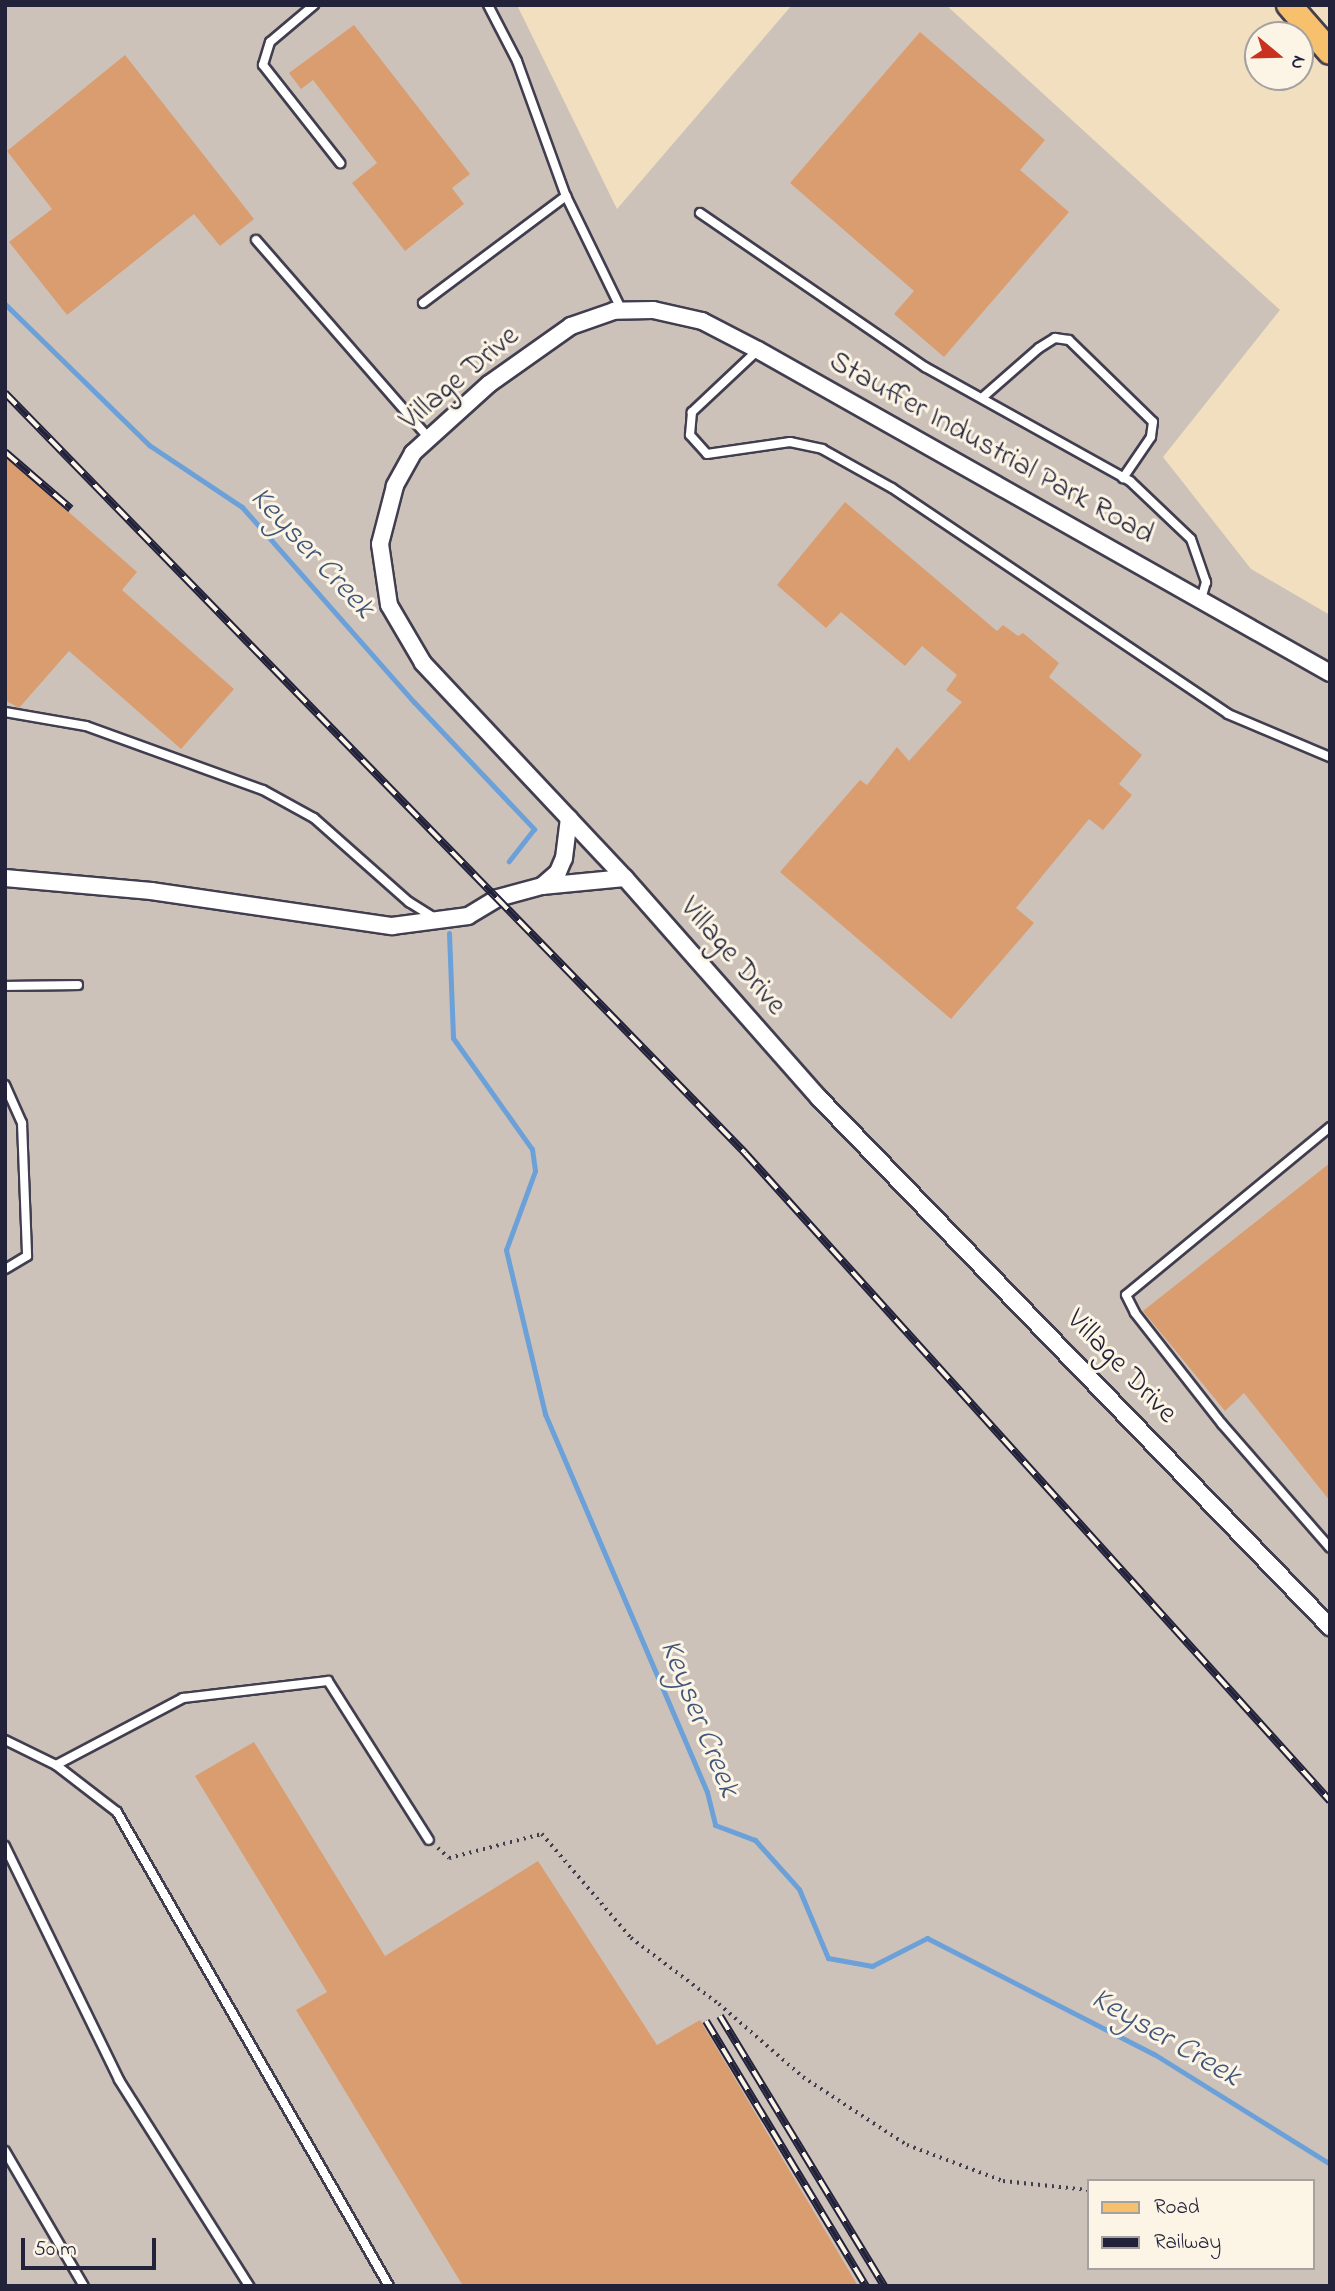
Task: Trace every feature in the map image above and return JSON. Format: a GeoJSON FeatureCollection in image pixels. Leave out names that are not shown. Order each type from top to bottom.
{"type":"FeatureCollection","features":[{"type":"Feature","properties":{"kind":"main road"},"geometry":{"type":"LineString","coordinates":[[1289,5],[1330,52]]}},
{"type":"Feature","properties":{"kind":"street","name":"Stauffer Industrial Park Road"},"geometry":{"type":"LineString","coordinates":[[618,311],[653,310],[702,321],[1330,673]]}},
{"type":"Feature","properties":{"kind":"street","name":"Village Drive"},"geometry":{"type":"LineString","coordinates":[[618,311],[571,326],[489,384],[413,453],[388,509],[380,544],[389,605],[423,663],[625,878],[819,1098],[1330,1627]]}},
{"type":"Feature","properties":{"kind":"street"},"geometry":{"type":"LineString","coordinates":[[542,886],[558,872],[564,858],[569,818]]}},
{"type":"Feature","properties":{"kind":"street"},"geometry":{"type":"LineString","coordinates":[[5,878],[151,891],[392,926],[468,916],[498,898],[542,886],[625,878]]}},
{"type":"Feature","properties":{"kind":"lane"},"geometry":{"type":"LineString","coordinates":[[314,5],[270,42],[263,65],[340,163]]}},
{"type":"Feature","properties":{"kind":"lane"},"geometry":{"type":"LineString","coordinates":[[488,5],[517,61],[566,195],[618,311]]}},
{"type":"Feature","properties":{"kind":"lane"},"geometry":{"type":"LineString","coordinates":[[423,303],[566,195]]}},
{"type":"Feature","properties":{"kind":"lane"},"geometry":{"type":"LineString","coordinates":[[700,213],[925,366],[1123,478],[1191,539],[1202,559],[1206,582],[1201,600]]}},
{"type":"Feature","properties":{"kind":"lane"},"geometry":{"type":"LineString","coordinates":[[256,240],[429,438]]}},
{"type":"Feature","properties":{"kind":"lane"},"geometry":{"type":"LineString","coordinates":[[983,397],[1055,338],[1069,340],[1153,422],[1151,437],[1123,478]]}},
{"type":"Feature","properties":{"kind":"lane"},"geometry":{"type":"LineString","coordinates":[[758,350],[692,412],[690,435],[707,454],[790,442],[822,449],[891,488],[1228,714],[1330,757]]}},
{"type":"Feature","properties":{"kind":"lane"},"geometry":{"type":"LineString","coordinates":[[5,712],[86,726],[263,790],[314,818],[409,902],[437,920]]}},
{"type":"Feature","properties":{"kind":"lane"},"geometry":{"type":"LineString","coordinates":[[5,986],[78,985]]}},
{"type":"Feature","properties":{"kind":"lane"},"geometry":{"type":"LineString","coordinates":[[5,1085],[22,1123],[27,1256],[5,1269]]}},
{"type":"Feature","properties":{"kind":"lane"},"geometry":{"type":"LineString","coordinates":[[1330,1127],[1126,1295],[1135,1313],[1222,1424],[1330,1548]]}},
{"type":"Feature","properties":{"kind":"lane"},"geometry":{"type":"LineString","coordinates":[[56,1765],[183,1698],[328,1681],[429,1840]]}},
{"type":"Feature","properties":{"kind":"lane"},"geometry":{"type":"LineString","coordinates":[[5,1740],[56,1765],[117,1812],[389,2286]]}},
{"type":"Feature","properties":{"kind":"lane"},"geometry":{"type":"LineString","coordinates":[[5,1846],[119,2080],[249,2286]]}},
{"type":"Feature","properties":{"kind":"lane"},"geometry":{"type":"LineString","coordinates":[[5,2151],[84,2286]]}},
{"type":"Feature","properties":{"kind":"path"},"geometry":{"type":"LineString","coordinates":[[429,1840],[449,1858],[542,1835],[631,1938],[826,2092],[907,2145],[1003,2181],[1086,2190]]}},
{"type":"Feature","properties":{"kind":"shaded area"},"geometry":{"type":"Polygon","coordinates":[[[5,5],[517,5],[617,209],[792,5],[946,5],[1280,310],[1163,457],[1251,569],[1330,615],[1330,2286],[5,2286],[5,5]]]}},
{"type":"Feature","properties":{"kind":"building"},"geometry":{"type":"Polygon","coordinates":[[[354,25],[470,174],[452,188],[464,204],[405,251],[352,183],[377,163],[313,80],[301,89],[289,73],[354,25]]]}},
{"type":"Feature","properties":{"kind":"building"},"geometry":{"type":"Polygon","coordinates":[[[920,32],[1045,140],[1020,170],[1069,212],[944,357],[894,314],[914,291],[790,183],[920,32]]]}},
{"type":"Feature","properties":{"kind":"building"},"geometry":{"type":"Polygon","coordinates":[[[125,55],[254,219],[220,246],[194,214],[67,315],[9,242],[52,209],[7,151],[125,55]]]}},
{"type":"Feature","properties":{"kind":"building"},"geometry":{"type":"Polygon","coordinates":[[[5,456],[137,572],[122,590],[234,689],[181,749],[69,651],[19,708],[5,700],[5,456]]]}},
{"type":"Feature","properties":{"kind":"building"},"geometry":{"type":"Polygon","coordinates":[[[845,502],[997,631],[1003,625],[1018,636],[1023,633],[1059,663],[1049,677],[1142,755],[1119,784],[1132,795],[1103,830],[1089,819],[1016,908],[1034,923],[951,1019],[780,872],[860,780],[867,785],[897,747],[909,761],[962,702],[946,690],[957,675],[922,646],[905,666],[841,612],[826,628],[777,585],[845,502]]]}},
{"type":"Feature","properties":{"kind":"building"},"geometry":{"type":"Polygon","coordinates":[[[1330,1163],[1330,1501],[1244,1393],[1225,1411],[1143,1311],[1330,1163]]]}},
{"type":"Feature","properties":{"kind":"building"},"geometry":{"type":"Polygon","coordinates":[[[254,1742],[385,1956],[538,1861],[657,2045],[700,2020],[858,2286],[463,2286],[296,2010],[327,1992],[195,1776],[254,1742]]]}},
{"type":"Feature","properties":{"kind":"waterway","name":"Keyser Creek"},"geometry":{"type":"LineString","coordinates":[[5,304],[149,445],[242,507],[414,702],[534,829],[509,861]]}},
{"type":"Feature","properties":{"kind":"waterway","name":"Keyser Creek"},"geometry":{"type":"LineString","coordinates":[[449,933],[453,1038],[532,1149],[535,1171],[506,1250],[545,1414],[707,1792],[715,1825],[755,1840],[799,1889],[828,1958],[872,1966],[927,1938],[1154,2054],[1330,2164]]}},
{"type":"Feature","properties":{"kind":"railway"},"geometry":{"type":"LineString","coordinates":[[5,393],[745,1153],[1330,1801]]}},
{"type":"Feature","properties":{"kind":"railway"},"geometry":{"type":"LineString","coordinates":[[5,452],[71,509]]}},
{"type":"Feature","properties":{"kind":"railway"},"geometry":{"type":"LineString","coordinates":[[720,2016],[884,2286]]}},
{"type":"Feature","properties":{"kind":"railway"},"geometry":{"type":"LineString","coordinates":[[706,2021],[866,2286]]}}]}
